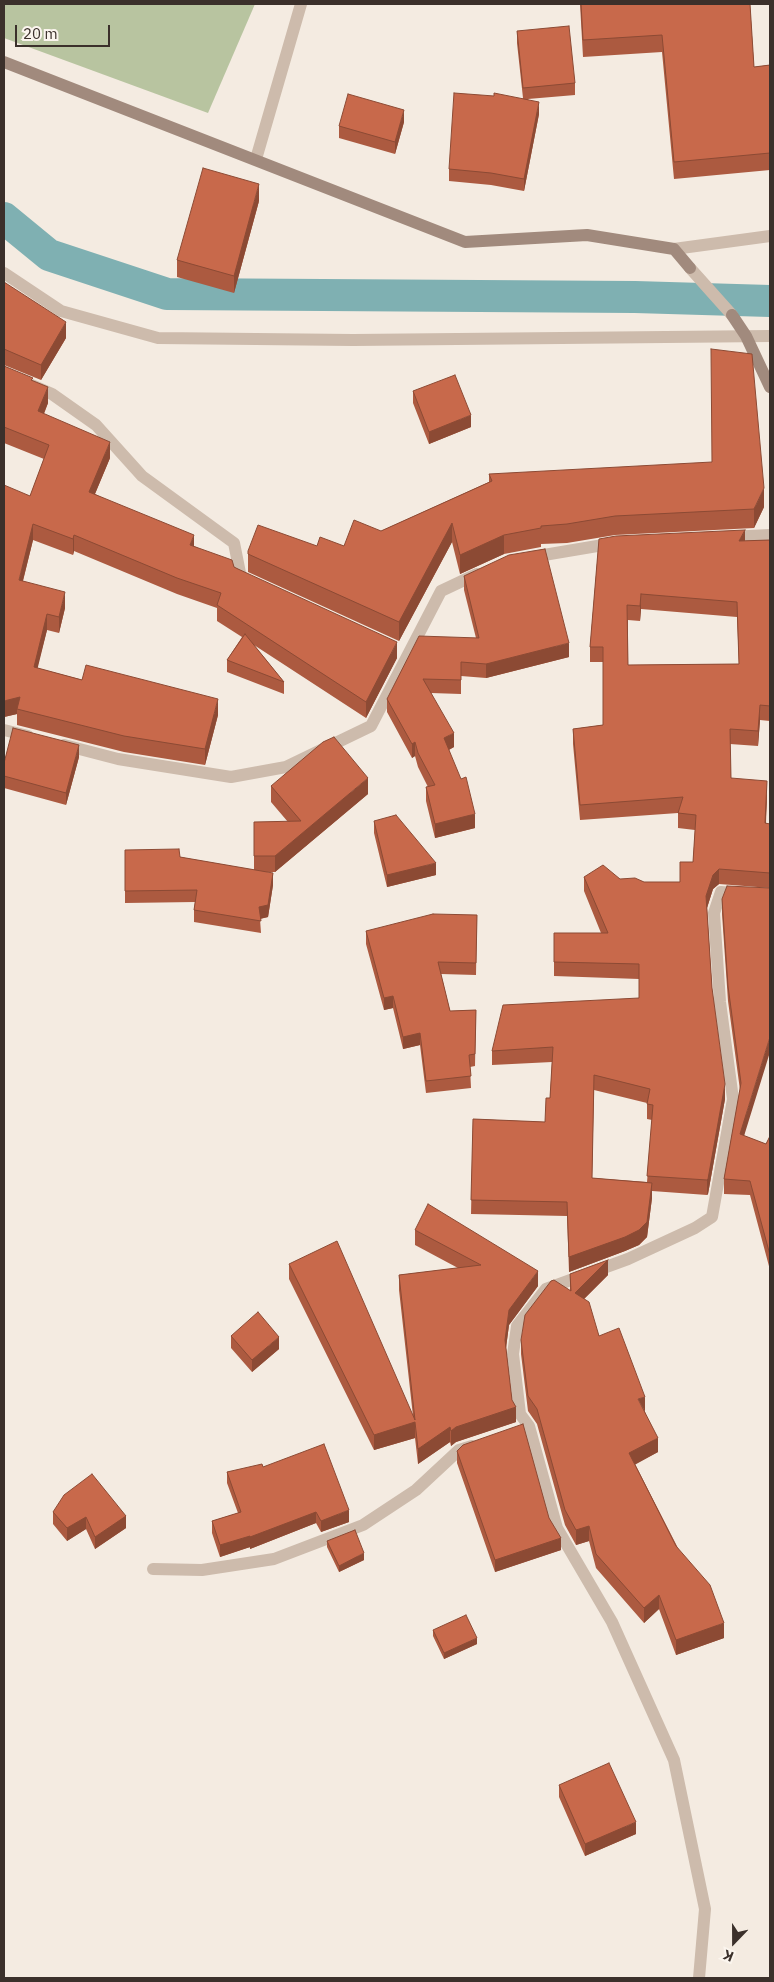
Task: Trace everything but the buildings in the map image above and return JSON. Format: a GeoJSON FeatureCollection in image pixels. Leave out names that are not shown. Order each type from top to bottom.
{"type":"FeatureCollection","features":[{"type":"Feature","properties":{"kind":"main road"},"geometry":{"type":"LineString","coordinates":[[4,62],[465,242],[587,235],[674,249],[690,268]]}},
{"type":"Feature","properties":{"kind":"main road"},"geometry":{"type":"LineString","coordinates":[[732,315],[746,336],[770,387]]}},
{"type":"Feature","properties":{"kind":"street"},"geometry":{"type":"LineString","coordinates":[[256,159],[301,4]]}},
{"type":"Feature","properties":{"kind":"street"},"geometry":{"type":"LineString","coordinates":[[674,249],[770,236]]}},
{"type":"Feature","properties":{"kind":"street"},"geometry":{"type":"LineString","coordinates":[[690,268],[732,315]]}},
{"type":"Feature","properties":{"kind":"street"},"geometry":{"type":"LineString","coordinates":[[4,273],[61,310],[158,338],[353,340],[770,336]]}},
{"type":"Feature","properties":{"kind":"street"},"geometry":{"type":"LineString","coordinates":[[4,373],[52,394],[96,425],[142,476],[234,543],[241,578],[259,586]]}},
{"type":"Feature","properties":{"kind":"street"},"geometry":{"type":"LineString","coordinates":[[712,538],[770,535]]}},
{"type":"Feature","properties":{"kind":"street"},"geometry":{"type":"LineString","coordinates":[[517,559],[624,542]]}},
{"type":"Feature","properties":{"kind":"street"},"geometry":{"type":"LineString","coordinates":[[4,730],[118,759],[231,777],[286,767],[371,726],[405,652],[440,591],[490,568]]}},
{"type":"Feature","properties":{"kind":"street"},"geometry":{"type":"LineString","coordinates":[[699,1978],[705,1909],[674,1760],[612,1622],[556,1528],[520,1414],[513,1354],[517,1326],[546,1290],[628,1259],[695,1228],[712,1217],[733,1099],[720,1002],[714,912],[721,892],[770,896]]}},
{"type":"Feature","properties":{"kind":"street"},"geometry":{"type":"LineString","coordinates":[[153,1569],[202,1570],[274,1559],[363,1525],[416,1490],[459,1450],[485,1441]]}},
{"type":"Feature","properties":{"kind":"green space"},"geometry":{"type":"Polygon","coordinates":[[[4,4],[255,4],[208,113],[4,38],[4,4]]]}},
{"type":"Feature","properties":{"kind":"waterway"},"geometry":{"type":"LineString","coordinates":[[4,218],[49,255],[167,294],[635,297],[770,301]]}}]}
